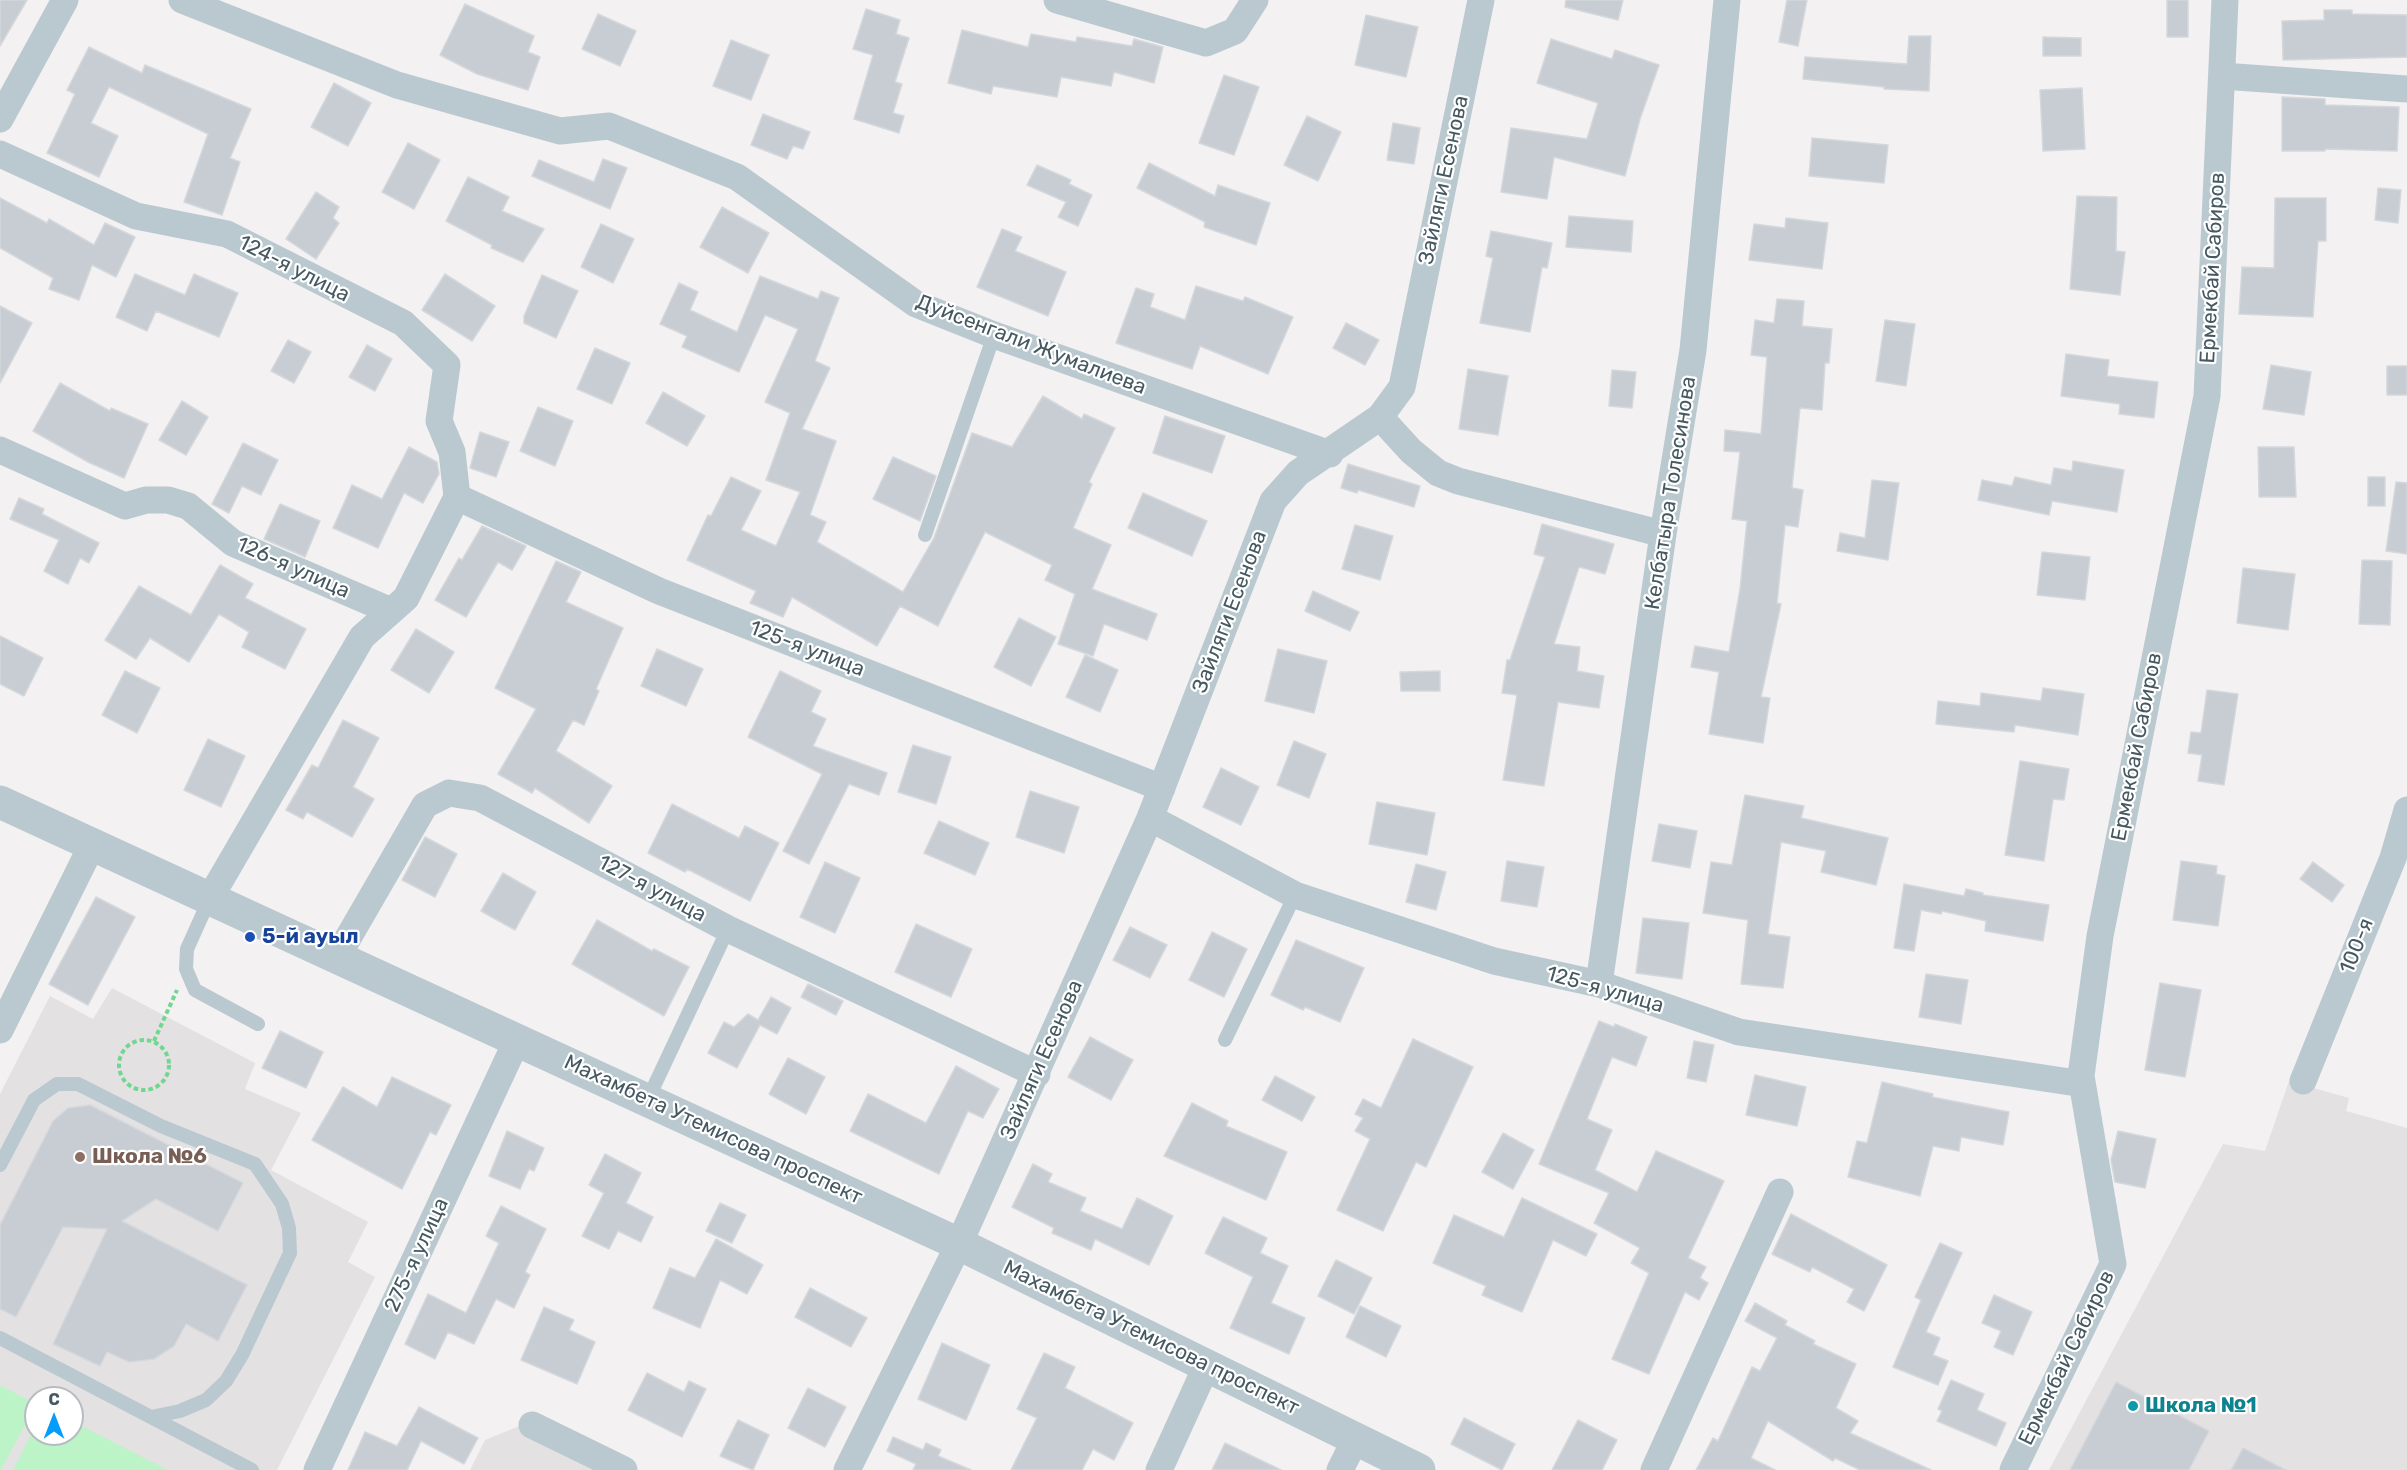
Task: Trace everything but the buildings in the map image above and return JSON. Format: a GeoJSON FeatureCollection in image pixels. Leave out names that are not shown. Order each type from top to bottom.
{"type":"FeatureCollection","features":[{"type":"Feature","properties":{"kind":"street"},"geometry":{"type":"LineString","coordinates":[[0,118],[65,0]]}},
{"type":"Feature","properties":{"kind":"street","name":"Дуйсенгали Жумалиева"},"geometry":{"type":"LineString","coordinates":[[182,0],[397,85],[560,131],[609,126],[737,177],[916,304],[994,335],[1330,454]]}},
{"type":"Feature","properties":{"kind":"street"},"geometry":{"type":"LineString","coordinates":[[1057,0],[1206,43],[1234,32],[1255,0]]}},
{"type":"Feature","properties":{"kind":"street","name":"Зайляги Есенова"},"geometry":{"type":"LineString","coordinates":[[847,1470],[959,1244],[1150,818],[1273,501],[1298,473],[1330,454],[1380,417],[1402,387],[1479,0]]}},
{"type":"Feature","properties":{"kind":"street","name":"Келбатыра Толесинова"},"geometry":{"type":"LineString","coordinates":[[1599,984],[1663,534],[1693,350],[1727,0]]}},
{"type":"Feature","properties":{"kind":"street","name":"Ермекбай Сабиров"},"geometry":{"type":"LineString","coordinates":[[2013,1470],[2113,1264],[2081,1076],[2100,936],[2207,396],[2225,0]]}},
{"type":"Feature","properties":{"kind":"street"},"geometry":{"type":"LineString","coordinates":[[2222,76],[2407,89]]}},
{"type":"Feature","properties":{"kind":"street","name":"124-я улица"},"geometry":{"type":"LineString","coordinates":[[0,154],[136,216],[227,234],[403,323],[447,365],[439,421],[452,452],[457,497]]}},
{"type":"Feature","properties":{"kind":"street"},"geometry":{"type":"LineString","coordinates":[[1380,417],[1411,451],[1438,472],[1458,482],[1663,534]]}},
{"type":"Feature","properties":{"kind":"street","name":"126-я улица"},"geometry":{"type":"LineString","coordinates":[[0,450],[125,506],[146,500],[168,500],[188,506],[233,543],[391,611]]}},
{"type":"Feature","properties":{"kind":"street"},"geometry":{"type":"LineString","coordinates":[[210,898],[362,637],[406,598],[457,497]]}},
{"type":"Feature","properties":{"kind":"street","name":"125-я улица"},"geometry":{"type":"LineString","coordinates":[[457,497],[659,591],[1162,788]]}},
{"type":"Feature","properties":{"kind":"street","name":"127-я улица"},"geometry":{"type":"LineString","coordinates":[[337,957],[425,805],[449,793],[480,798],[728,929],[1037,1074]]}},
{"type":"Feature","properties":{"kind":"street","name":"Махамбета Утемисова проспект"},"geometry":{"type":"LineString","coordinates":[[0,802],[959,1244],[1419,1470]]}},
{"type":"Feature","properties":{"kind":"street","name":"100-я"},"geometry":{"type":"LineString","coordinates":[[2303,1081],[2392,858],[2407,810]]}},
{"type":"Feature","properties":{"kind":"street","name":"125-я улица"},"geometry":{"type":"LineString","coordinates":[[1150,818],[1295,896],[1494,961],[1599,984],[1739,1032],[2070,1082],[2081,1076]]}},
{"type":"Feature","properties":{"kind":"street"},"geometry":{"type":"LineString","coordinates":[[0,1030],[92,845]]}},
{"type":"Feature","properties":{"kind":"street","name":"275-я улица"},"geometry":{"type":"LineString","coordinates":[[317,1470],[517,1040]]}},
{"type":"Feature","properties":{"kind":"street"},"geometry":{"type":"LineString","coordinates":[[1654,1470],[1780,1192]]}},
{"type":"Feature","properties":{"kind":"street"},"geometry":{"type":"LineString","coordinates":[[1159,1470],[1206,1366]]}},
{"type":"Feature","properties":{"kind":"street"},"geometry":{"type":"LineString","coordinates":[[532,1425],[624,1470]]}},
{"type":"Feature","properties":{"kind":"street"},"geometry":{"type":"LineString","coordinates":[[1340,1470],[1356,1438]]}},
{"type":"Feature","properties":{"kind":"lane"},"geometry":{"type":"LineString","coordinates":[[926,535],[994,335]]}},
{"type":"Feature","properties":{"kind":"lane"},"geometry":{"type":"LineString","coordinates":[[1225,1040],[1295,896]]}},
{"type":"Feature","properties":{"kind":"lane"},"geometry":{"type":"LineString","coordinates":[[210,898],[187,949],[186,969],[195,990],[258,1024]]}},
{"type":"Feature","properties":{"kind":"lane"},"geometry":{"type":"LineString","coordinates":[[648,1099],[728,929]]}},
{"type":"Feature","properties":{"kind":"lane"},"geometry":{"type":"LineString","coordinates":[[0,1165],[34,1100],[57,1084],[78,1084],[161,1126],[255,1164],[282,1204],[289,1228],[290,1253],[242,1355],[226,1381],[206,1400],[180,1411],[151,1417]]}},
{"type":"Feature","properties":{"kind":"lane"},"geometry":{"type":"LineString","coordinates":[[0,1338],[252,1470]]}},
{"type":"Feature","properties":{"kind":"path"},"geometry":{"type":"LineString","coordinates":[[154,1041],[186,969]]}},
{"type":"Feature","properties":{"kind":"path"},"geometry":{"type":"LineString","coordinates":[[138,1041],[154,1041],[166,1053],[169,1061],[166,1078],[153,1088],[136,1089],[129,1085],[120,1072],[121,1056],[131,1044],[138,1041]]}},
{"type":"Feature","properties":{"kind":"shaded area"},"geometry":{"type":"Polygon","coordinates":[[[112,988],[255,1063],[245,1089],[301,1113],[271,1170],[368,1222],[348,1262],[375,1277],[277,1470],[0,1470],[0,1094],[50,996],[93,1019],[112,988]]]}},
{"type":"Feature","properties":{"kind":"shaded area"},"geometry":{"type":"Polygon","coordinates":[[[2289,1081],[2349,1098],[2346,1111],[2407,1128],[2407,1470],[2049,1470],[2223,1144],[2265,1151],[2289,1081]]]}},
{"type":"Feature","properties":{"kind":"shaded area"},"geometry":{"type":"Polygon","coordinates":[[[522,1425],[613,1470],[470,1470],[485,1440],[522,1425]]]}},
{"type":"Feature","properties":{"kind":"green space"},"geometry":{"type":"Polygon","coordinates":[[[0,1385],[24,1398],[24,1427],[0,1470],[0,1385]]]}},
{"type":"Feature","properties":{"kind":"green space"},"geometry":{"type":"Polygon","coordinates":[[[84,1427],[168,1470],[13,1470],[25,1446],[84,1446],[84,1427]]]}},
{"type":"Feature","properties":{"kind":"place","name":"5-й ауыл"},"geometry":{"type":"Point","coordinates":[250,937]}},
{"type":"Feature","properties":{"kind":"place","name":"Школа №6"},"geometry":{"type":"Point","coordinates":[80,1157]}},
{"type":"Feature","properties":{"kind":"place","name":"Школа №1"},"geometry":{"type":"Point","coordinates":[2133,1406]}}]}
